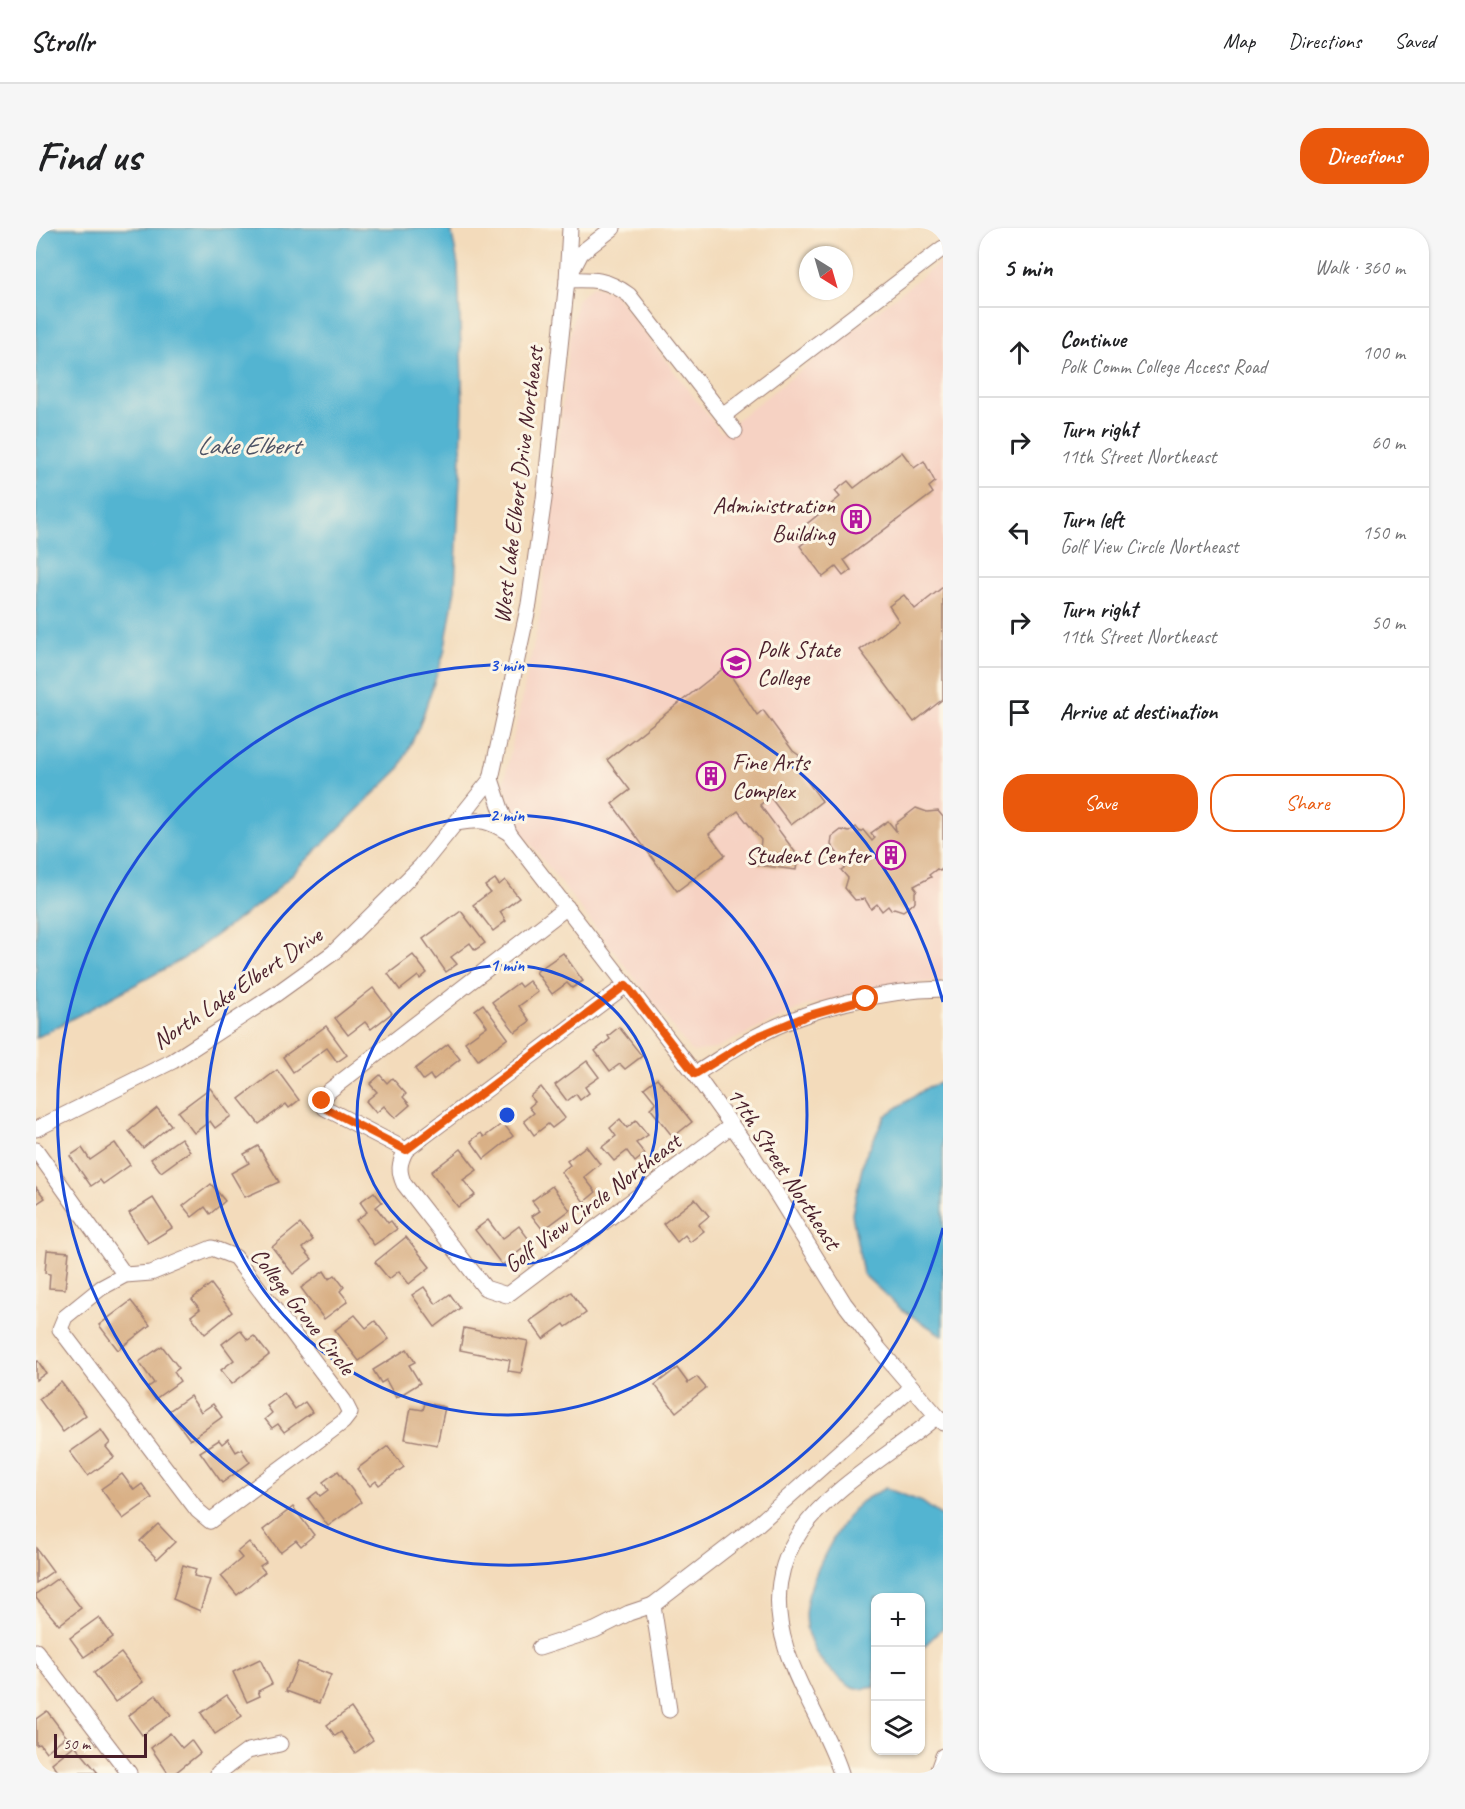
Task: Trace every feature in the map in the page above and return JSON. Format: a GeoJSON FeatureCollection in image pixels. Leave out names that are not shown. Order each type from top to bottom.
{"type":"FeatureCollection","features":[{"type":"Feature","properties":{"kind":"street","name":"West Lake Elbert Drive Northeast"},"geometry":{"type":"LineString","coordinates":[[491,779],[529,604],[544,499],[567,280],[570,228]]}},
{"type":"Feature","properties":{"kind":"street"},"geometry":{"type":"LineString","coordinates":[[613,228],[581,253],[567,280],[593,279],[614,283],[629,295],[735,431]]}},
{"type":"Feature","properties":{"kind":"street"},"geometry":{"type":"LineString","coordinates":[[724,415],[943,248]]}},
{"type":"Feature","properties":{"kind":"street","name":"North Lake Elbert Drive"},"geometry":{"type":"LineString","coordinates":[[36,1129],[173,1061],[276,994],[333,953],[436,849],[491,779]]}},
{"type":"Feature","properties":{"kind":"street","name":"11th Street Northeast"},"geometry":{"type":"LineString","coordinates":[[491,779],[509,833],[695,1074],[750,1151],[844,1303],[911,1388],[940,1419]]}},
{"type":"Feature","properties":{"kind":"street"},"geometry":{"type":"LineString","coordinates":[[456,823],[480,819],[492,821],[509,833]]}},
{"type":"Feature","properties":{"kind":"street"},"geometry":{"type":"LineString","coordinates":[[567,907],[329,1091],[322,1101],[325,1108],[406,1150],[626,985]]}},
{"type":"Feature","properties":{"kind":"street"},"geometry":{"type":"LineString","coordinates":[[695,1074],[756,1037],[809,1015],[866,999],[943,989]]}},
{"type":"Feature","properties":{"kind":"street","name":"Golf View Circle Northeast"},"geometry":{"type":"LineString","coordinates":[[406,1150],[399,1162],[399,1174],[404,1184],[485,1288],[507,1294],[731,1126]]}},
{"type":"Feature","properties":{"kind":"street"},"geometry":{"type":"LineString","coordinates":[[36,1150],[124,1275]]}},
{"type":"Feature","properties":{"kind":"street","name":"College Grove Circle"},"geometry":{"type":"LineString","coordinates":[[212,1248],[235,1257],[344,1401],[350,1413],[343,1422],[210,1521],[198,1511],[60,1329],[65,1317],[101,1288],[124,1275],[151,1273],[212,1248]]}},
{"type":"Feature","properties":{"kind":"street"},"geometry":{"type":"LineString","coordinates":[[539,1648],[595,1630],[629,1613],[653,1605],[757,1525],[911,1388]]}},
{"type":"Feature","properties":{"kind":"street"},"geometry":{"type":"LineString","coordinates":[[841,1773],[795,1673],[781,1625],[779,1584],[788,1552],[804,1526],[824,1502],[940,1419]]}},
{"type":"Feature","properties":{"kind":"street"},"geometry":{"type":"LineString","coordinates":[[653,1605],[669,1710]]}},
{"type":"Feature","properties":{"kind":"street"},"geometry":{"type":"LineString","coordinates":[[36,1651],[129,1773]]}},
{"type":"Feature","properties":{"kind":"street"},"geometry":{"type":"LineString","coordinates":[[218,1773],[248,1751],[280,1744]]}},
{"type":"Feature","properties":{"kind":"street"},"geometry":{"type":"LineString","coordinates":[[937,1773],[943,1756]]}},
{"type":"Feature","properties":{"kind":"shaded area","name":"Polk State College"},"geometry":{"type":"Polygon","coordinates":[[[943,260],[943,981],[888,986],[806,1006],[714,1049],[692,1052],[522,833],[512,812],[504,782],[540,615],[569,341],[577,300],[592,286],[613,292],[721,432],[943,260]]]}},
{"type":"Feature","properties":{"kind":"water","name":"Lake Elbert"},"geometry":{"type":"Polygon","coordinates":[[[36,228],[451,228],[458,265],[463,409],[455,589],[444,653],[419,727],[399,769],[270,896],[183,959],[36,1038],[36,228]]]}},
{"type":"Feature","properties":{"kind":"water"},"geometry":{"type":"Polygon","coordinates":[[[943,1082],[943,1336],[902,1310],[863,1274],[852,1214],[864,1159],[885,1116],[928,1087],[943,1082]]]}},
{"type":"Feature","properties":{"kind":"water"},"geometry":{"type":"Polygon","coordinates":[[[885,1488],[922,1502],[943,1517],[943,1628],[925,1645],[925,1593],[871,1593],[871,1688],[855,1689],[832,1672],[820,1659],[811,1643],[805,1616],[809,1595],[819,1566],[844,1522],[861,1502],[885,1488]]]}},
{"type":"Feature","properties":{"kind":"building","name":"Administration Building"},"geometry":{"type":"Polygon","coordinates":[[[902,452],[914,468],[924,461],[935,482],[929,487],[933,493],[844,560],[851,570],[843,576],[836,567],[823,577],[800,546],[810,538],[803,527],[840,497],[835,491],[848,481],[854,488],[902,452]]]}},
{"type":"Feature","properties":{"kind":"building"},"geometry":{"type":"Polygon","coordinates":[[[943,587],[943,699],[914,722],[860,650],[899,621],[889,606],[904,595],[915,609],[943,587]]]}},
{"type":"Feature","properties":{"kind":"building","name":"Fine Arts Complex"},"geometry":{"type":"Polygon","coordinates":[[[725,667],[757,715],[763,710],[793,751],[800,756],[793,762],[822,801],[791,825],[770,797],[760,805],[798,856],[796,870],[758,865],[761,840],[738,811],[709,834],[725,855],[677,891],[612,804],[630,790],[607,760],[725,667]]]}},
{"type":"Feature","properties":{"kind":"building","name":"Student Center"},"geometry":{"type":"Polygon","coordinates":[[[916,808],[927,812],[938,811],[943,817],[943,868],[940,871],[937,869],[929,875],[931,877],[914,886],[917,890],[915,902],[903,911],[894,908],[891,910],[888,906],[882,911],[877,904],[871,909],[865,899],[855,900],[845,888],[848,878],[841,870],[847,866],[831,845],[832,837],[841,830],[849,832],[856,827],[860,832],[863,830],[872,841],[875,838],[871,833],[888,821],[896,831],[895,824],[916,808]]]}},
{"type":"Feature","properties":{"kind":"building"},"geometry":{"type":"Polygon","coordinates":[[[495,879],[499,885],[505,880],[519,898],[500,912],[506,921],[493,931],[473,905],[490,892],[485,886],[495,879]]]}},
{"type":"Feature","properties":{"kind":"building"},"geometry":{"type":"Polygon","coordinates":[[[461,911],[485,943],[475,950],[470,943],[451,957],[457,964],[446,972],[423,939],[461,911]]]}},
{"type":"Feature","properties":{"kind":"building"},"geometry":{"type":"Polygon","coordinates":[[[563,953],[583,981],[572,988],[567,983],[552,994],[536,972],[563,953]]]}},
{"type":"Feature","properties":{"kind":"building"},"geometry":{"type":"Polygon","coordinates":[[[413,955],[427,973],[420,979],[418,976],[400,990],[388,974],[413,955]]]}},
{"type":"Feature","properties":{"kind":"building"},"geometry":{"type":"Polygon","coordinates":[[[529,981],[538,992],[519,1006],[530,1021],[515,1032],[492,1002],[518,983],[521,987],[529,981]]]}},
{"type":"Feature","properties":{"kind":"building"},"geometry":{"type":"Polygon","coordinates":[[[373,988],[392,1013],[371,1029],[365,1022],[348,1035],[335,1018],[373,988]]]}},
{"type":"Feature","properties":{"kind":"building"},"geometry":{"type":"Polygon","coordinates":[[[483,1004],[508,1038],[478,1060],[465,1042],[487,1026],[475,1010],[483,1004]]]}},
{"type":"Feature","properties":{"kind":"building"},"geometry":{"type":"Polygon","coordinates":[[[326,1026],[347,1055],[337,1062],[327,1048],[293,1072],[283,1057],[326,1026]]]}},
{"type":"Feature","properties":{"kind":"building"},"geometry":{"type":"Polygon","coordinates":[[[619,1027],[642,1056],[625,1069],[620,1064],[610,1071],[595,1051],[610,1039],[608,1036],[619,1027]]]}},
{"type":"Feature","properties":{"kind":"building"},"geometry":{"type":"Polygon","coordinates":[[[448,1044],[460,1059],[433,1080],[430,1075],[423,1080],[415,1069],[448,1044]]]}},
{"type":"Feature","properties":{"kind":"building"},"geometry":{"type":"Polygon","coordinates":[[[587,1061],[599,1077],[585,1087],[589,1093],[580,1100],[576,1094],[567,1101],[555,1085],[587,1061]]]}},
{"type":"Feature","properties":{"kind":"building"},"geometry":{"type":"Polygon","coordinates":[[[277,1070],[299,1100],[289,1108],[286,1104],[259,1124],[239,1099],[277,1070]]]}},
{"type":"Feature","properties":{"kind":"building"},"geometry":{"type":"Polygon","coordinates":[[[380,1075],[387,1083],[392,1078],[406,1094],[403,1097],[410,1105],[395,1118],[384,1106],[376,1113],[366,1101],[377,1092],[370,1084],[380,1075]]]}},
{"type":"Feature","properties":{"kind":"building"},"geometry":{"type":"Polygon","coordinates":[[[657,1078],[692,1122],[673,1137],[650,1108],[656,1103],[644,1088],[657,1078]]]}},
{"type":"Feature","properties":{"kind":"building"},"geometry":{"type":"Polygon","coordinates":[[[541,1087],[565,1118],[552,1128],[548,1124],[534,1135],[524,1121],[534,1113],[529,1107],[535,1102],[530,1096],[541,1087]]]}},
{"type":"Feature","properties":{"kind":"building"},"geometry":{"type":"Polygon","coordinates":[[[210,1088],[231,1116],[215,1128],[210,1121],[194,1133],[178,1112],[210,1088]]]}},
{"type":"Feature","properties":{"kind":"building"},"geometry":{"type":"Polygon","coordinates":[[[157,1108],[171,1125],[143,1148],[129,1131],[157,1108]]]}},
{"type":"Feature","properties":{"kind":"building"},"geometry":{"type":"Polygon","coordinates":[[[620,1119],[627,1128],[636,1120],[648,1135],[636,1143],[645,1154],[635,1162],[627,1151],[614,1161],[602,1147],[616,1136],[610,1128],[620,1119]]]}},
{"type":"Feature","properties":{"kind":"building"},"geometry":{"type":"Polygon","coordinates":[[[503,1123],[513,1136],[484,1159],[471,1141],[481,1133],[484,1137],[503,1123]]]}},
{"type":"Feature","properties":{"kind":"building"},"geometry":{"type":"Polygon","coordinates":[[[181,1138],[190,1151],[161,1172],[151,1159],[181,1138]]]}},
{"type":"Feature","properties":{"kind":"building"},"geometry":{"type":"Polygon","coordinates":[[[115,1143],[130,1165],[103,1184],[100,1180],[91,1186],[70,1156],[82,1148],[90,1160],[115,1143]]]}},
{"type":"Feature","properties":{"kind":"building"},"geometry":{"type":"Polygon","coordinates":[[[258,1146],[279,1182],[245,1197],[231,1173],[249,1163],[244,1154],[258,1146]]]}},
{"type":"Feature","properties":{"kind":"building"},"geometry":{"type":"Polygon","coordinates":[[[586,1146],[600,1164],[584,1177],[596,1192],[584,1202],[561,1172],[570,1165],[567,1161],[586,1146]]]}},
{"type":"Feature","properties":{"kind":"building"},"geometry":{"type":"Polygon","coordinates":[[[461,1149],[477,1170],[463,1180],[475,1195],[458,1207],[431,1172],[461,1149]]]}},
{"type":"Feature","properties":{"kind":"building"},"geometry":{"type":"Polygon","coordinates":[[[211,1184],[225,1201],[210,1214],[205,1207],[192,1217],[183,1206],[211,1184]]]}},
{"type":"Feature","properties":{"kind":"building"},"geometry":{"type":"Polygon","coordinates":[[[552,1186],[570,1210],[543,1230],[532,1216],[540,1211],[532,1201],[552,1186]]]}},
{"type":"Feature","properties":{"kind":"building"},"geometry":{"type":"Polygon","coordinates":[[[36,1187],[45,1198],[36,1204],[36,1187]]]}},
{"type":"Feature","properties":{"kind":"building"},"geometry":{"type":"Polygon","coordinates":[[[374,1192],[382,1202],[376,1207],[388,1223],[391,1221],[397,1229],[374,1245],[356,1220],[367,1212],[360,1202],[374,1192]]]}},
{"type":"Feature","properties":{"kind":"building"},"geometry":{"type":"Polygon","coordinates":[[[153,1198],[172,1228],[148,1243],[129,1213],[153,1198]]]}},
{"type":"Feature","properties":{"kind":"building"},"geometry":{"type":"Polygon","coordinates":[[[695,1199],[709,1216],[698,1225],[704,1231],[690,1242],[685,1235],[677,1242],[663,1224],[695,1199]]]}},
{"type":"Feature","properties":{"kind":"building"},"geometry":{"type":"Polygon","coordinates":[[[488,1220],[502,1239],[519,1226],[531,1242],[502,1265],[475,1230],[488,1220]]]}},
{"type":"Feature","properties":{"kind":"building"},"geometry":{"type":"Polygon","coordinates":[[[300,1224],[313,1240],[303,1248],[312,1259],[293,1274],[272,1247],[300,1224]]]}},
{"type":"Feature","properties":{"kind":"building"},"geometry":{"type":"Polygon","coordinates":[[[406,1237],[430,1267],[409,1284],[399,1271],[389,1279],[375,1262],[406,1237]]]}},
{"type":"Feature","properties":{"kind":"building"},"geometry":{"type":"Polygon","coordinates":[[[47,1250],[69,1252],[65,1289],[49,1288],[50,1274],[45,1273],[47,1250]]]}},
{"type":"Feature","properties":{"kind":"building"},"geometry":{"type":"Polygon","coordinates":[[[324,1271],[329,1279],[335,1275],[344,1287],[340,1291],[348,1301],[324,1319],[301,1288],[324,1271]]]}},
{"type":"Feature","properties":{"kind":"building"},"geometry":{"type":"Polygon","coordinates":[[[211,1284],[232,1312],[205,1334],[191,1316],[200,1309],[192,1299],[211,1284]]]}},
{"type":"Feature","properties":{"kind":"building"},"geometry":{"type":"Polygon","coordinates":[[[424,1287],[436,1304],[450,1294],[460,1308],[435,1327],[412,1295],[424,1287]]]}},
{"type":"Feature","properties":{"kind":"building"},"geometry":{"type":"Polygon","coordinates":[[[571,1292],[586,1313],[566,1327],[564,1324],[543,1339],[530,1321],[571,1292]]]}},
{"type":"Feature","properties":{"kind":"building"},"geometry":{"type":"Polygon","coordinates":[[[131,1301],[150,1325],[118,1350],[99,1325],[131,1301]]]}},
{"type":"Feature","properties":{"kind":"building"},"geometry":{"type":"Polygon","coordinates":[[[355,1315],[366,1328],[375,1321],[389,1339],[359,1361],[335,1330],[355,1315]]]}},
{"type":"Feature","properties":{"kind":"building"},"geometry":{"type":"Polygon","coordinates":[[[464,1328],[528,1341],[521,1373],[508,1371],[510,1360],[460,1350],[464,1328]]]}},
{"type":"Feature","properties":{"kind":"building"},"geometry":{"type":"Polygon","coordinates":[[[240,1330],[248,1340],[254,1336],[269,1355],[232,1384],[221,1370],[234,1360],[222,1344],[240,1330]]]}},
{"type":"Feature","properties":{"kind":"building"},"geometry":{"type":"Polygon","coordinates":[[[162,1346],[179,1368],[174,1372],[180,1381],[155,1399],[147,1388],[154,1383],[139,1362],[162,1346]]]}},
{"type":"Feature","properties":{"kind":"building"},"geometry":{"type":"Polygon","coordinates":[[[407,1349],[415,1362],[409,1365],[420,1383],[396,1398],[386,1380],[381,1383],[373,1370],[407,1349]]]}},
{"type":"Feature","properties":{"kind":"building"},"geometry":{"type":"Polygon","coordinates":[[[38,1361],[46,1373],[36,1380],[36,1362],[38,1361]]]}},
{"type":"Feature","properties":{"kind":"building"},"geometry":{"type":"Polygon","coordinates":[[[677,1368],[688,1383],[697,1377],[706,1388],[676,1412],[655,1385],[677,1368]]]}},
{"type":"Feature","properties":{"kind":"building"},"geometry":{"type":"Polygon","coordinates":[[[61,1382],[86,1415],[63,1432],[39,1399],[61,1382]]]}},
{"type":"Feature","properties":{"kind":"building"},"geometry":{"type":"Polygon","coordinates":[[[284,1393],[295,1409],[305,1402],[312,1412],[284,1432],[278,1424],[272,1428],[265,1419],[272,1413],[267,1406],[284,1393]]]}},
{"type":"Feature","properties":{"kind":"building"},"geometry":{"type":"Polygon","coordinates":[[[190,1396],[201,1412],[213,1404],[222,1417],[190,1440],[169,1411],[190,1396]]]}},
{"type":"Feature","properties":{"kind":"building"},"geometry":{"type":"Polygon","coordinates":[[[425,1403],[445,1407],[437,1445],[405,1439],[411,1408],[423,1410],[425,1403]]]}},
{"type":"Feature","properties":{"kind":"building"},"geometry":{"type":"Polygon","coordinates":[[[101,1430],[110,1443],[106,1447],[114,1457],[88,1476],[70,1452],[101,1430]]]}},
{"type":"Feature","properties":{"kind":"building"},"geometry":{"type":"Polygon","coordinates":[[[228,1439],[236,1452],[241,1449],[250,1462],[222,1483],[200,1452],[219,1440],[222,1444],[228,1439]]]}},
{"type":"Feature","properties":{"kind":"building"},"geometry":{"type":"Polygon","coordinates":[[[388,1446],[404,1467],[379,1485],[376,1481],[370,1486],[357,1469],[388,1446]]]}},
{"type":"Feature","properties":{"kind":"building"},"geometry":{"type":"Polygon","coordinates":[[[338,1471],[361,1502],[328,1526],[308,1499],[317,1492],[320,1496],[328,1490],[323,1482],[338,1471]]]}},
{"type":"Feature","properties":{"kind":"building"},"geometry":{"type":"Polygon","coordinates":[[[122,1474],[134,1490],[142,1484],[152,1498],[123,1519],[101,1489],[122,1474]]]}},
{"type":"Feature","properties":{"kind":"building"},"geometry":{"type":"Polygon","coordinates":[[[293,1507],[314,1535],[301,1546],[296,1540],[280,1552],[263,1530],[293,1507]]]}},
{"type":"Feature","properties":{"kind":"building"},"geometry":{"type":"Polygon","coordinates":[[[158,1524],[175,1542],[157,1559],[140,1541],[158,1524]]]}},
{"type":"Feature","properties":{"kind":"building"},"geometry":{"type":"Polygon","coordinates":[[[249,1542],[266,1562],[260,1566],[265,1572],[237,1595],[221,1576],[242,1558],[237,1552],[249,1542]]]}},
{"type":"Feature","properties":{"kind":"building"},"geometry":{"type":"Polygon","coordinates":[[[36,1548],[53,1571],[36,1583],[36,1548]]]}},
{"type":"Feature","properties":{"kind":"building"},"geometry":{"type":"Polygon","coordinates":[[[183,1565],[196,1569],[194,1576],[210,1580],[200,1611],[173,1599],[183,1565]]]}},
{"type":"Feature","properties":{"kind":"building"},"geometry":{"type":"Polygon","coordinates":[[[58,1578],[81,1608],[59,1625],[36,1598],[36,1594],[58,1578]]]}},
{"type":"Feature","properties":{"kind":"building"},"geometry":{"type":"Polygon","coordinates":[[[99,1617],[113,1637],[84,1657],[70,1638],[99,1617]]]}},
{"type":"Feature","properties":{"kind":"building"},"geometry":{"type":"Polygon","coordinates":[[[121,1653],[143,1682],[115,1702],[94,1673],[121,1653]]]}},
{"type":"Feature","properties":{"kind":"building"},"geometry":{"type":"Polygon","coordinates":[[[260,1659],[272,1684],[258,1691],[260,1696],[247,1702],[233,1672],[260,1659]]]}},
{"type":"Feature","properties":{"kind":"building"},"geometry":{"type":"Polygon","coordinates":[[[298,1662],[331,1675],[319,1703],[286,1691],[298,1662]]]}},
{"type":"Feature","properties":{"kind":"building"},"geometry":{"type":"Polygon","coordinates":[[[156,1695],[171,1715],[142,1735],[128,1716],[156,1695]]]}},
{"type":"Feature","properties":{"kind":"building"},"geometry":{"type":"Polygon","coordinates":[[[227,1695],[242,1716],[215,1734],[201,1713],[227,1695]]]}},
{"type":"Feature","properties":{"kind":"building"},"geometry":{"type":"Polygon","coordinates":[[[351,1708],[373,1740],[355,1753],[341,1732],[335,1736],[327,1725],[351,1708]]]}},
{"type":"Feature","properties":{"kind":"building"},"geometry":{"type":"Polygon","coordinates":[[[47,1711],[66,1736],[46,1752],[40,1744],[36,1745],[36,1719],[47,1711]]]}},
{"type":"Feature","properties":{"kind":"building"},"geometry":{"type":"Polygon","coordinates":[[[170,1733],[182,1748],[191,1740],[200,1753],[175,1773],[168,1773],[151,1748],[170,1733]]]}},
{"type":"Feature","properties":{"kind":"building"},"geometry":{"type":"Polygon","coordinates":[[[75,1745],[98,1773],[59,1773],[52,1763],[75,1745]]]}},
{"type":"Feature","properties":{"kind":"place","name":"Administration Building"},"geometry":{"type":"Point","coordinates":[856,519]}},
{"type":"Feature","properties":{"kind":"place","name":"Polk State College"},"geometry":{"type":"Point","coordinates":[736,663]}},
{"type":"Feature","properties":{"kind":"place","name":"Fine Arts Complex"},"geometry":{"type":"Point","coordinates":[711,776]}},
{"type":"Feature","properties":{"kind":"place","name":"Student Center"},"geometry":{"type":"Point","coordinates":[891,855]}},
{"type":"Feature","properties":{"kind":"route"},"geometry":{"type":"LineString","coordinates":[[322,1101],[325,1108],[406,1150],[626,985],[695,1074],[756,1037],[809,1015],[866,999]]}}]}
